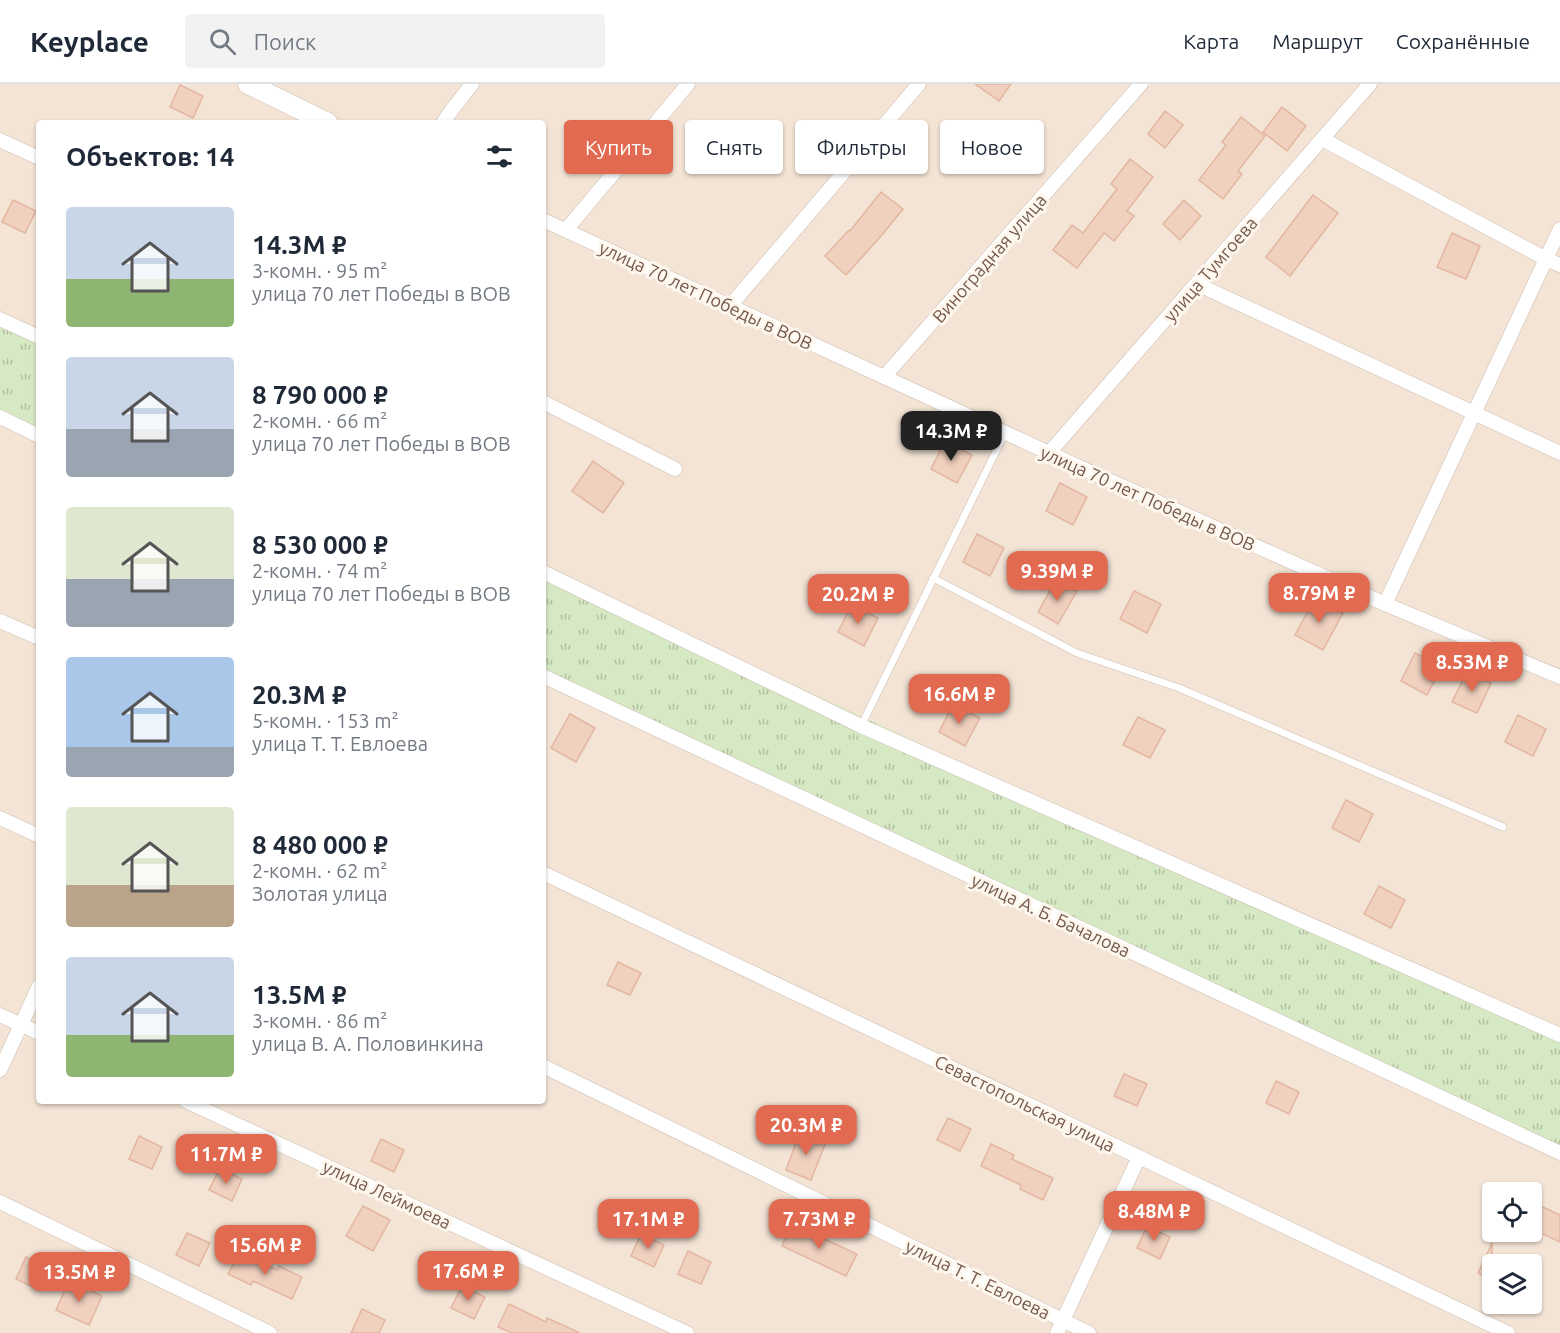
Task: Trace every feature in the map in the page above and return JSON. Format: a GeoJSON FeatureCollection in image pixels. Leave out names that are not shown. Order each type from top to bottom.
{"type":"FeatureCollection","features":[{"type":"Feature","properties":{"kind":"street"},"geometry":{"type":"LineString","coordinates":[[445,120],[472,84]]}},
{"type":"Feature","properties":{"kind":"street"},"geometry":{"type":"LineString","coordinates":[[566,230],[688,84]]}},
{"type":"Feature","properties":{"kind":"street"},"geometry":{"type":"LineString","coordinates":[[730,306],[919,84]]}},
{"type":"Feature","properties":{"kind":"street","name":"Виноградная улица"},"geometry":{"type":"LineString","coordinates":[[884,377],[1142,84]]}},
{"type":"Feature","properties":{"kind":"street","name":"улица Тумгоева"},"geometry":{"type":"LineString","coordinates":[[1049,453],[1370,84]]}},
{"type":"Feature","properties":{"kind":"street"},"geometry":{"type":"LineString","coordinates":[[257,86],[322,120]]}},
{"type":"Feature","properties":{"kind":"street"},"geometry":{"type":"LineString","coordinates":[[1322,139],[1560,265]]}},
{"type":"Feature","properties":{"kind":"street"},"geometry":{"type":"LineString","coordinates":[[0,140],[36,157]]}},
{"type":"Feature","properties":{"kind":"street","name":"улица 70 лет Победы в ВОВ"},"geometry":{"type":"LineString","coordinates":[[546,221],[1005,433],[1385,604],[1560,677]]}},
{"type":"Feature","properties":{"kind":"street"},"geometry":{"type":"LineString","coordinates":[[1385,604],[1560,229]]}},
{"type":"Feature","properties":{"kind":"street"},"geometry":{"type":"LineString","coordinates":[[1197,284],[1560,453]]}},
{"type":"Feature","properties":{"kind":"street"},"geometry":{"type":"LineString","coordinates":[[0,319],[36,336]]}},
{"type":"Feature","properties":{"kind":"street"},"geometry":{"type":"LineString","coordinates":[[546,404],[675,469]]}},
{"type":"Feature","properties":{"kind":"street"},"geometry":{"type":"LineString","coordinates":[[0,417],[36,435]]}},
{"type":"Feature","properties":{"kind":"street"},"geometry":{"type":"LineString","coordinates":[[546,573],[861,726],[1560,1035]]}},
{"type":"Feature","properties":{"kind":"street"},"geometry":{"type":"LineString","coordinates":[[0,621],[36,637]]}},
{"type":"Feature","properties":{"kind":"street","name":"улица А. Б. Бачалова"},"geometry":{"type":"LineString","coordinates":[[546,677],[1560,1153]]}},
{"type":"Feature","properties":{"kind":"street"},"geometry":{"type":"LineString","coordinates":[[0,818],[36,835]]}},
{"type":"Feature","properties":{"kind":"street","name":"Севастопольская улица"},"geometry":{"type":"LineString","coordinates":[[546,874],[1508,1333]]}},
{"type":"Feature","properties":{"kind":"street"},"geometry":{"type":"LineString","coordinates":[[0,1070],[36,992]]}},
{"type":"Feature","properties":{"kind":"street"},"geometry":{"type":"LineString","coordinates":[[0,1015],[36,1032]]}},
{"type":"Feature","properties":{"kind":"street","name":"улица Т. Т. Евлоева"},"geometry":{"type":"LineString","coordinates":[[546,1068],[1060,1327],[1089,1333]]}},
{"type":"Feature","properties":{"kind":"street","name":"улица Леймоева"},"geometry":{"type":"LineString","coordinates":[[192,1104],[687,1333]]}},
{"type":"Feature","properties":{"kind":"street"},"geometry":{"type":"LineString","coordinates":[[1060,1327],[1139,1157]]}},
{"type":"Feature","properties":{"kind":"street"},"geometry":{"type":"LineString","coordinates":[[0,1202],[270,1333]]}},
{"type":"Feature","properties":{"kind":"lane"},"geometry":{"type":"LineString","coordinates":[[861,726],[1005,433]]}},
{"type":"Feature","properties":{"kind":"lane"},"geometry":{"type":"LineString","coordinates":[[933,578],[1077,653],[1179,688],[1503,827]]}},
{"type":"Feature","properties":{"kind":"shaded area"},"geometry":{"type":"Polygon","coordinates":[[[0,84],[1560,84],[1560,1333],[0,1333],[0,84]]]}},
{"type":"Feature","properties":{"kind":"green space"},"geometry":{"type":"Polygon","coordinates":[[[0,319],[36,336],[36,435],[0,417],[0,319]]]}},
{"type":"Feature","properties":{"kind":"green space"},"geometry":{"type":"Polygon","coordinates":[[[546,569],[1560,1042],[1560,1145],[1218,993],[546,677],[546,569]]]}},
{"type":"Feature","properties":{"kind":"building"},"geometry":{"type":"Polygon","coordinates":[[[975,84],[1011,84],[999,101],[975,84]]]}},
{"type":"Feature","properties":{"kind":"building"},"geometry":{"type":"Polygon","coordinates":[[[180,85],[203,96],[193,118],[170,107],[180,85]]]}},
{"type":"Feature","properties":{"kind":"building"},"geometry":{"type":"Polygon","coordinates":[[[1282,107],[1306,126],[1287,151],[1263,132],[1282,107]]]}},
{"type":"Feature","properties":{"kind":"building"},"geometry":{"type":"Polygon","coordinates":[[[1165,111],[1183,125],[1165,148],[1148,134],[1165,111]]]}},
{"type":"Feature","properties":{"kind":"building"},"geometry":{"type":"Polygon","coordinates":[[[1241,117],[1265,136],[1238,171],[1242,174],[1223,199],[1199,180],[1226,145],[1222,142],[1241,117]]]}},
{"type":"Feature","properties":{"kind":"building"},"geometry":{"type":"Polygon","coordinates":[[[1130,159],[1153,177],[1127,211],[1134,216],[1114,241],[1104,233],[1077,268],[1053,250],[1072,225],[1083,233],[1117,189],[1111,184],[1130,159]]]}},
{"type":"Feature","properties":{"kind":"building"},"geometry":{"type":"Polygon","coordinates":[[[881,192],[903,209],[846,275],[825,256],[850,231],[881,192]]]}},
{"type":"Feature","properties":{"kind":"building"},"geometry":{"type":"Polygon","coordinates":[[[1313,195],[1338,213],[1290,276],[1266,257],[1313,195]]]}},
{"type":"Feature","properties":{"kind":"building"},"geometry":{"type":"Polygon","coordinates":[[[13,200],[36,211],[25,233],[2,222],[13,200]]]}},
{"type":"Feature","properties":{"kind":"building"},"geometry":{"type":"Polygon","coordinates":[[[1184,200],[1201,216],[1180,240],[1163,224],[1184,200]]]}},
{"type":"Feature","properties":{"kind":"building"},"geometry":{"type":"Polygon","coordinates":[[[1452,233],[1480,246],[1466,279],[1437,267],[1452,233]]]}},
{"type":"Feature","properties":{"kind":"building"},"geometry":{"type":"Polygon","coordinates":[[[945,441],[972,455],[957,483],[931,469],[945,441]]]}},
{"type":"Feature","properties":{"kind":"building"},"geometry":{"type":"Polygon","coordinates":[[[593,461],[624,483],[603,513],[572,491],[593,461]]]}},
{"type":"Feature","properties":{"kind":"building"},"geometry":{"type":"Polygon","coordinates":[[[1060,483],[1087,497],[1073,525],[1046,511],[1060,483]]]}},
{"type":"Feature","properties":{"kind":"building"},"geometry":{"type":"Polygon","coordinates":[[[977,534],[1004,548],[990,576],[963,562],[977,534]]]}},
{"type":"Feature","properties":{"kind":"building"},"geometry":{"type":"Polygon","coordinates":[[[1056,580],[1077,591],[1058,624],[1038,612],[1056,580]]]}},
{"type":"Feature","properties":{"kind":"building"},"geometry":{"type":"Polygon","coordinates":[[[1134,591],[1161,604],[1147,633],[1120,619],[1134,591]]]}},
{"type":"Feature","properties":{"kind":"building"},"geometry":{"type":"Polygon","coordinates":[[[1315,598],[1343,613],[1323,650],[1295,635],[1315,598]]]}},
{"type":"Feature","properties":{"kind":"building"},"geometry":{"type":"Polygon","coordinates":[[[852,604],[878,618],[864,646],[838,632],[852,604]]]}},
{"type":"Feature","properties":{"kind":"building"},"geometry":{"type":"Polygon","coordinates":[[[1415,653],[1442,667],[1427,695],[1401,681],[1415,653]]]}},
{"type":"Feature","properties":{"kind":"building"},"geometry":{"type":"Polygon","coordinates":[[[1467,672],[1491,683],[1477,713],[1452,702],[1467,672]]]}},
{"type":"Feature","properties":{"kind":"building"},"geometry":{"type":"Polygon","coordinates":[[[953,704],[980,718],[965,746],[939,732],[953,704]]]}},
{"type":"Feature","properties":{"kind":"building"},"geometry":{"type":"Polygon","coordinates":[[[570,714],[595,728],[576,762],[551,748],[570,714]]]}},
{"type":"Feature","properties":{"kind":"building"},"geometry":{"type":"Polygon","coordinates":[[[1518,715],[1546,729],[1533,756],[1505,742],[1518,715]]]}},
{"type":"Feature","properties":{"kind":"building"},"geometry":{"type":"Polygon","coordinates":[[[1138,717],[1165,730],[1150,758],[1123,745],[1138,717]]]}},
{"type":"Feature","properties":{"kind":"building"},"geometry":{"type":"Polygon","coordinates":[[[1346,800],[1373,814],[1359,842],[1332,828],[1346,800]]]}},
{"type":"Feature","properties":{"kind":"building"},"geometry":{"type":"Polygon","coordinates":[[[1379,886],[1405,900],[1391,928],[1364,914],[1379,886]]]}},
{"type":"Feature","properties":{"kind":"building"},"geometry":{"type":"Polygon","coordinates":[[[618,962],[641,973],[630,995],[607,985],[618,962]]]}},
{"type":"Feature","properties":{"kind":"building"},"geometry":{"type":"Polygon","coordinates":[[[1124,1074],[1147,1084],[1137,1106],[1114,1096],[1124,1074]]]}},
{"type":"Feature","properties":{"kind":"building"},"geometry":{"type":"Polygon","coordinates":[[[1276,1081],[1299,1092],[1289,1114],[1266,1103],[1276,1081]]]}},
{"type":"Feature","properties":{"kind":"building"},"geometry":{"type":"Polygon","coordinates":[[[948,1118],[971,1129],[960,1151],[937,1140],[948,1118]]]}},
{"type":"Feature","properties":{"kind":"building"},"geometry":{"type":"Polygon","coordinates":[[[800,1131],[826,1142],[811,1180],[786,1170],[800,1131]]]}},
{"type":"Feature","properties":{"kind":"building"},"geometry":{"type":"Polygon","coordinates":[[[139,1136],[162,1147],[152,1169],[129,1159],[139,1136]]]}},
{"type":"Feature","properties":{"kind":"building"},"geometry":{"type":"Polygon","coordinates":[[[381,1139],[404,1150],[394,1172],[371,1161],[381,1139]]]}},
{"type":"Feature","properties":{"kind":"building"},"geometry":{"type":"Polygon","coordinates":[[[991,1144],[1014,1155],[1012,1159],[1053,1178],[1043,1200],[1020,1189],[1021,1185],[981,1166],[991,1144]]]}},
{"type":"Feature","properties":{"kind":"building"},"geometry":{"type":"Polygon","coordinates":[[[220,1168],[242,1179],[232,1201],[209,1190],[220,1168]]]}},
{"type":"Feature","properties":{"kind":"building"},"geometry":{"type":"Polygon","coordinates":[[[363,1206],[390,1220],[373,1251],[346,1236],[363,1206]]]}},
{"type":"Feature","properties":{"kind":"building"},"geometry":{"type":"Polygon","coordinates":[[[1542,1207],[1560,1215],[1560,1242],[1542,1234],[1542,1207]]]}},
{"type":"Feature","properties":{"kind":"building"},"geometry":{"type":"Polygon","coordinates":[[[792,1224],[857,1254],[846,1276],[782,1246],[792,1224]]]}},
{"type":"Feature","properties":{"kind":"building"},"geometry":{"type":"Polygon","coordinates":[[[1147,1226],[1170,1237],[1160,1259],[1137,1248],[1147,1226]]]}},
{"type":"Feature","properties":{"kind":"building"},"geometry":{"type":"Polygon","coordinates":[[[187,1233],[210,1243],[199,1266],[176,1255],[187,1233]]]}},
{"type":"Feature","properties":{"kind":"building"},"geometry":{"type":"Polygon","coordinates":[[[641,1234],[664,1245],[654,1267],[631,1256],[641,1234]]]}},
{"type":"Feature","properties":{"kind":"building"},"geometry":{"type":"Polygon","coordinates":[[[1492,1243],[1492,1254],[1487,1254],[1492,1243]]]}},
{"type":"Feature","properties":{"kind":"building"},"geometry":{"type":"Polygon","coordinates":[[[688,1251],[711,1262],[701,1284],[678,1274],[688,1251]]]}},
{"type":"Feature","properties":{"kind":"building"},"geometry":{"type":"Polygon","coordinates":[[[239,1252],[277,1270],[279,1266],[302,1277],[292,1299],[253,1281],[251,1285],[228,1274],[239,1252]]]}},
{"type":"Feature","properties":{"kind":"building"},"geometry":{"type":"Polygon","coordinates":[[[26,1257],[49,1268],[39,1290],[16,1279],[26,1257]]]}},
{"type":"Feature","properties":{"kind":"building"},"geometry":{"type":"Polygon","coordinates":[[[69,1280],[102,1296],[89,1325],[56,1310],[69,1280]]]}},
{"type":"Feature","properties":{"kind":"building"},"geometry":{"type":"Polygon","coordinates":[[[462,1286],[485,1297],[474,1319],[451,1308],[462,1286]]]}},
{"type":"Feature","properties":{"kind":"building"},"geometry":{"type":"Polygon","coordinates":[[[509,1304],[546,1322],[547,1318],[580,1333],[512,1333],[498,1327],[509,1304]]]}},
{"type":"Feature","properties":{"kind":"building"},"geometry":{"type":"Polygon","coordinates":[[[362,1309],[385,1320],[379,1333],[351,1333],[362,1309]]]}}]}
